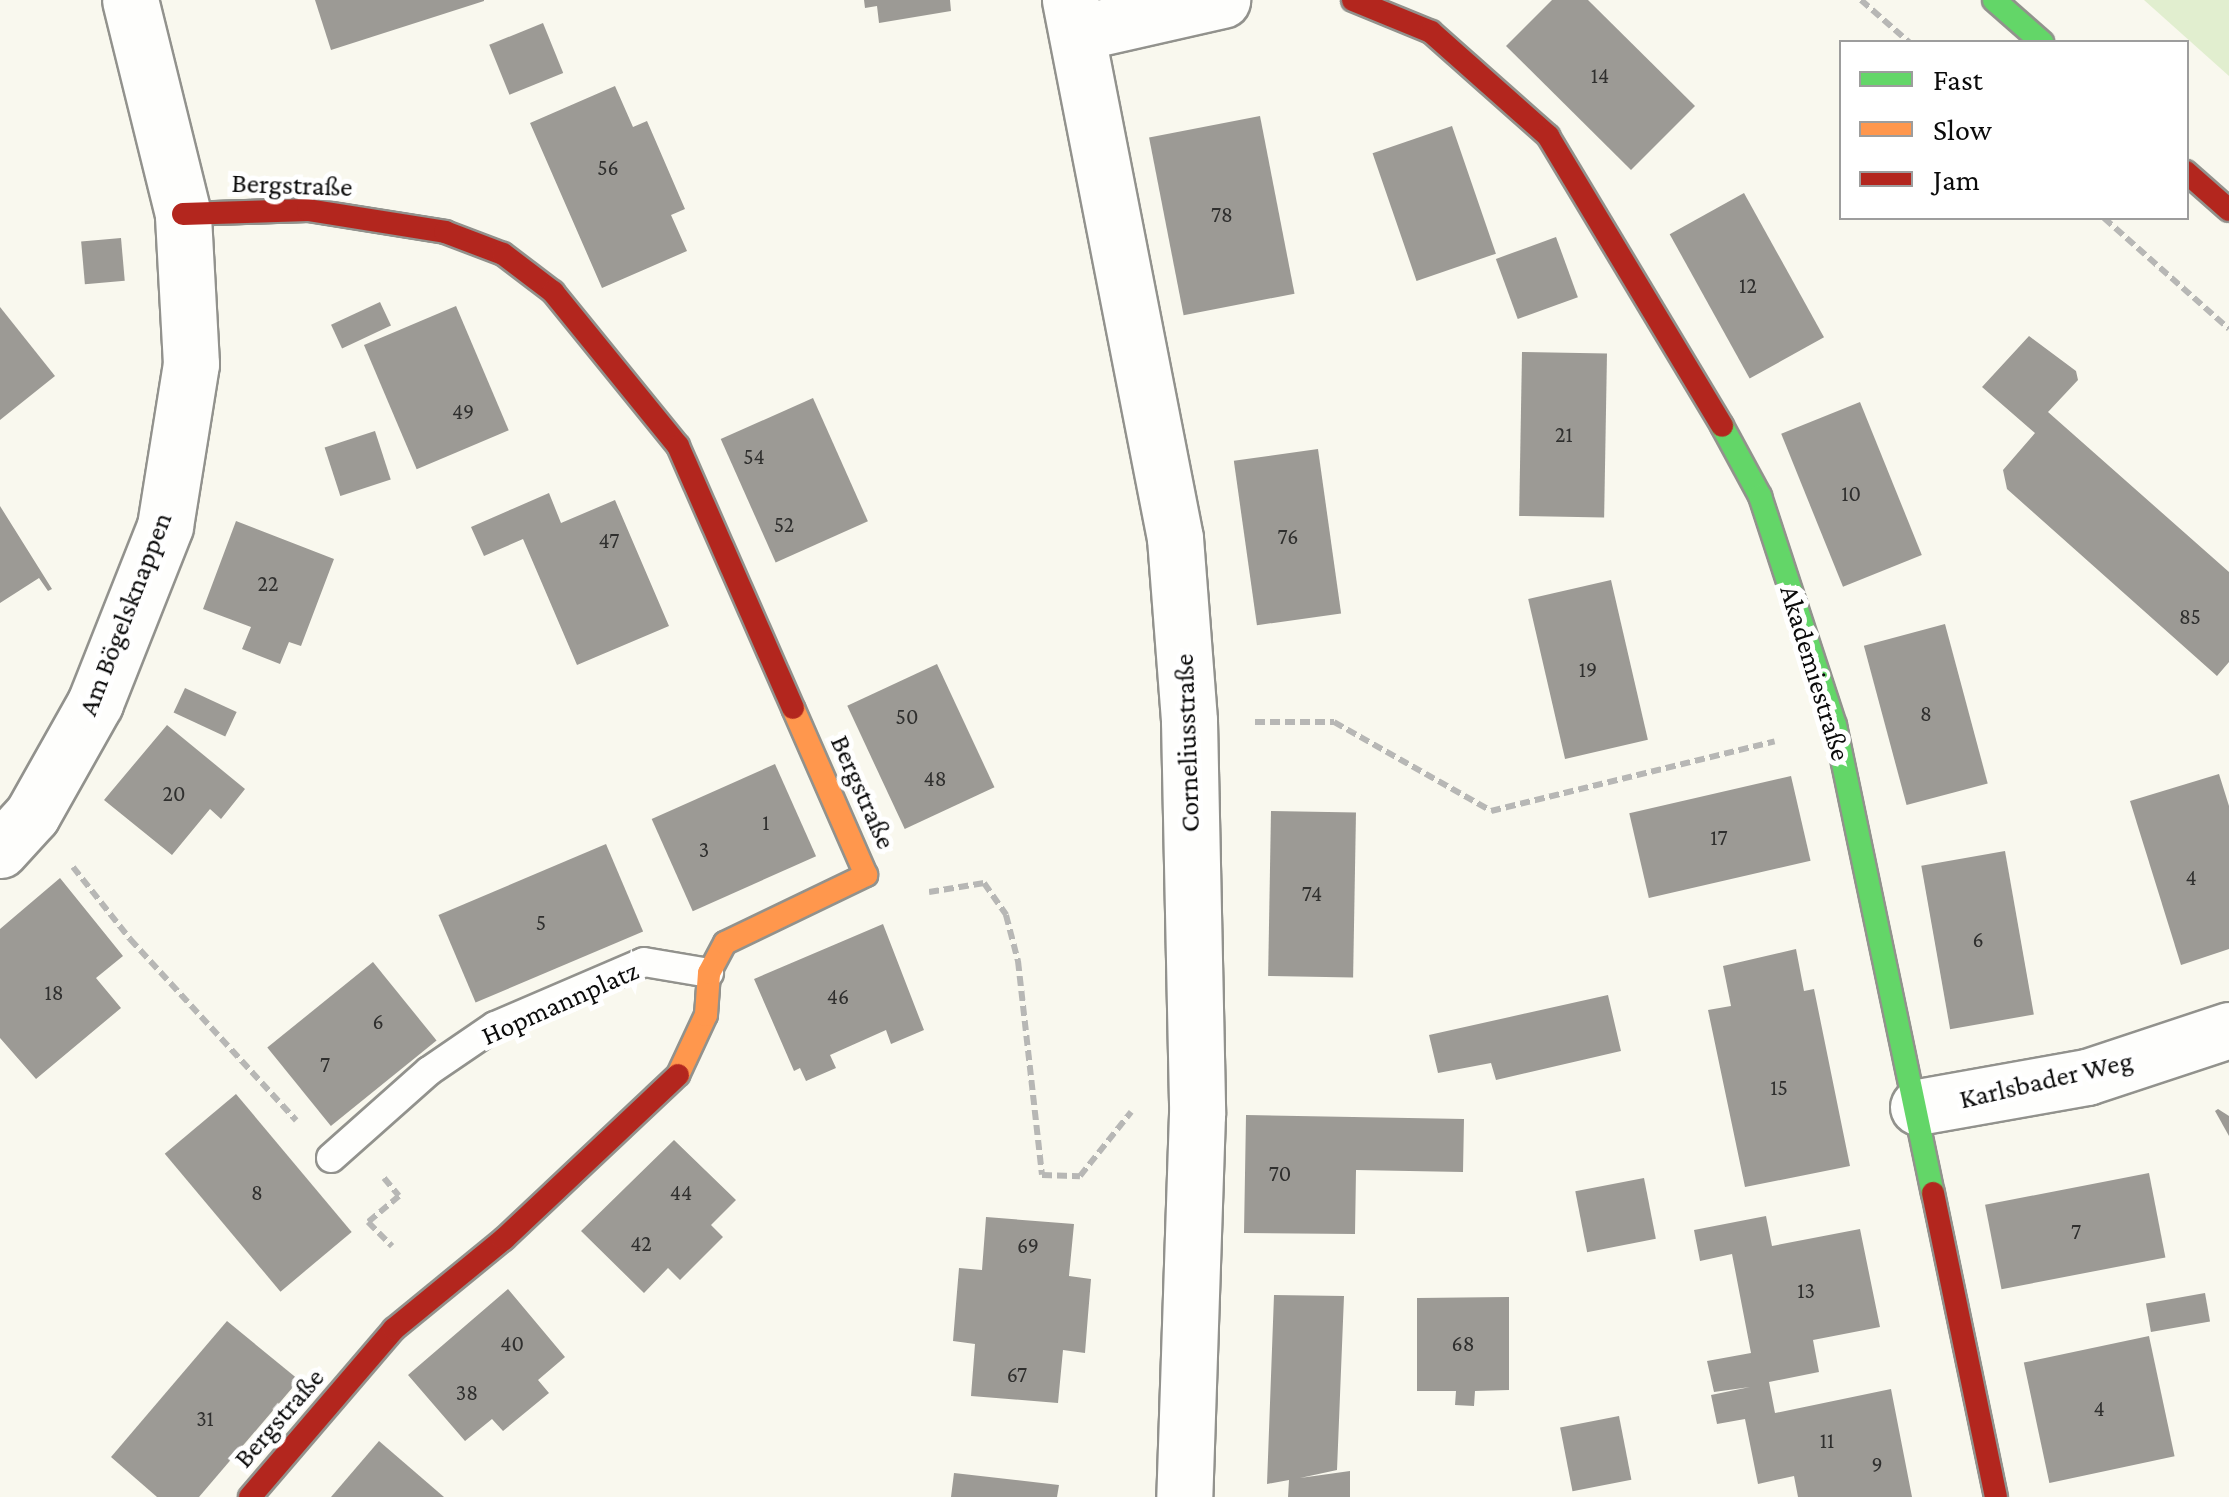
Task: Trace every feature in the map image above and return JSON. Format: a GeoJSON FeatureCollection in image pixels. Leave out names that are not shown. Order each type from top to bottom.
{"type":"FeatureCollection","features":[{"type":"Feature","properties":{"kind":"street","name":"Am Bögelsknappen"},"geometry":{"type":"LineString","coordinates":[[16,832],[95,703],[165,526],[191,364],[182,214],[130,0]]}},
{"type":"Feature","properties":{"kind":"street"},"geometry":{"type":"LineString","coordinates":[[1074,17],[1222,0]]}},
{"type":"Feature","properties":{"kind":"street","name":"Akademiestraße"},"geometry":{"type":"LineString","coordinates":[[1352,0],[1431,32],[1548,136],[1672,333],[1760,496],[1835,725],[1918,1107],[1996,1497]]}},
{"type":"Feature","properties":{"kind":"street"},"geometry":{"type":"LineString","coordinates":[[1994,0],[2040,40]]}},
{"type":"Feature","properties":{"kind":"street","name":"Corneliusstraße"},"geometry":{"type":"LineString","coordinates":[[1074,17],[1174,538],[1189,721],[1196,1114],[1184,1497]]}},
{"type":"Feature","properties":{"kind":"street"},"geometry":{"type":"LineString","coordinates":[[2189,175],[2229,210]]}},
{"type":"Feature","properties":{"kind":"street","name":"Bergstraße"},"geometry":{"type":"LineString","coordinates":[[182,214],[325,212],[445,232],[504,254],[553,292],[678,446],[866,875],[724,944],[709,973],[706,1015],[681,1072],[439,1293],[394,1329],[250,1497]]}},
{"type":"Feature","properties":{"kind":"street","name":"Karlsbader Weg"},"geometry":{"type":"LineString","coordinates":[[1918,1107],[2086,1076],[2229,1030]]}},
{"type":"Feature","properties":{"kind":"lane","name":"Hopmannplatz"},"geometry":{"type":"LineString","coordinates":[[341,1148],[430,1071],[495,1026],[644,962],[709,973]]}},
{"type":"Feature","properties":{"kind":"path"},"geometry":{"type":"LineString","coordinates":[[1862,0],[1907,40]]}},
{"type":"Feature","properties":{"kind":"path"},"geometry":{"type":"LineString","coordinates":[[2106,220],[2229,329]]}},
{"type":"Feature","properties":{"kind":"path"},"geometry":{"type":"LineString","coordinates":[[1189,721],[1334,722],[1491,812],[1749,748]]}},
{"type":"Feature","properties":{"kind":"path"},"geometry":{"type":"LineString","coordinates":[[16,832],[341,1148],[399,1196],[368,1222],[439,1293]]}},
{"type":"Feature","properties":{"kind":"path"},"geometry":{"type":"LineString","coordinates":[[984,883],[1006,915],[1018,961],[1042,1176],[1080,1176],[1133,1110]]}},
{"type":"Feature","properties":{"kind":"green space"},"geometry":{"type":"Polygon","coordinates":[[[2144,0],[2229,0],[2229,76],[2144,0]]]}},
{"type":"Feature","properties":{"kind":"building"},"geometry":{"type":"Polygon","coordinates":[[[315,0],[484,0],[484,1],[331,50],[315,0]]]}},
{"type":"Feature","properties":{"kind":"building"},"geometry":{"type":"Polygon","coordinates":[[[864,0],[950,0],[951,11],[879,23],[877,6],[865,8],[864,0]]]}},
{"type":"Feature","properties":{"kind":"building"},"geometry":{"type":"Polygon","coordinates":[[[1552,0],[1588,0],[1695,106],[1631,170],[1506,46],[1552,0]]]}},
{"type":"Feature","properties":{"kind":"building"},"geometry":{"type":"Polygon","coordinates":[[[543,23],[563,73],[509,95],[489,45],[543,23]]]}},
{"type":"Feature","properties":{"kind":"building"},"geometry":{"type":"Polygon","coordinates":[[[615,86],[633,127],[647,121],[685,209],[671,215],[687,251],[602,288],[530,123],[615,86]]]}},
{"type":"Feature","properties":{"kind":"building"},"geometry":{"type":"Polygon","coordinates":[[[1260,116],[1295,294],[1184,315],[1149,138],[1260,116]]]}},
{"type":"Feature","properties":{"kind":"building"},"geometry":{"type":"Polygon","coordinates":[[[1452,126],[1496,254],[1417,281],[1373,153],[1452,126]]]}},
{"type":"Feature","properties":{"kind":"building"},"geometry":{"type":"Polygon","coordinates":[[[1744,193],[1824,337],[1750,379],[1670,234],[1744,193]]]}},
{"type":"Feature","properties":{"kind":"building"},"geometry":{"type":"Polygon","coordinates":[[[1556,237],[1578,297],[1518,319],[1496,259],[1556,237]]]}},
{"type":"Feature","properties":{"kind":"building"},"geometry":{"type":"Polygon","coordinates":[[[121,238],[125,281],[85,284],[81,241],[121,238]]]}},
{"type":"Feature","properties":{"kind":"building"},"geometry":{"type":"Polygon","coordinates":[[[380,302],[391,326],[342,348],[331,325],[380,302]]]}},
{"type":"Feature","properties":{"kind":"building"},"geometry":{"type":"Polygon","coordinates":[[[456,306],[509,430],[417,469],[364,345],[456,306]]]}},
{"type":"Feature","properties":{"kind":"building"},"geometry":{"type":"Polygon","coordinates":[[[0,307],[55,376],[0,420],[0,307]]]}},
{"type":"Feature","properties":{"kind":"building"},"geometry":{"type":"Polygon","coordinates":[[[2029,336],[2076,371],[2078,380],[2048,412],[2229,572],[2229,662],[2217,676],[2007,489],[2003,470],[2035,433],[1982,387],[2029,336]]]}},
{"type":"Feature","properties":{"kind":"building"},"geometry":{"type":"Polygon","coordinates":[[[1522,352],[1607,353],[1604,517],[1519,516],[1522,352]]]}},
{"type":"Feature","properties":{"kind":"building"},"geometry":{"type":"Polygon","coordinates":[[[813,398],[868,521],[776,562],[721,439],[813,398]]]}},
{"type":"Feature","properties":{"kind":"building"},"geometry":{"type":"Polygon","coordinates":[[[1860,402],[1922,555],[1843,587],[1781,434],[1860,402]]]}},
{"type":"Feature","properties":{"kind":"building"},"geometry":{"type":"Polygon","coordinates":[[[375,431],[391,480],[340,496],[325,447],[375,431]]]}},
{"type":"Feature","properties":{"kind":"building"},"geometry":{"type":"Polygon","coordinates":[[[1318,449],[1341,613],[1257,625],[1234,461],[1318,449]]]}},
{"type":"Feature","properties":{"kind":"building"},"geometry":{"type":"Polygon","coordinates":[[[549,493],[561,523],[615,500],[669,626],[577,665],[523,539],[484,556],[471,527],[549,493]]]}},
{"type":"Feature","properties":{"kind":"building"},"geometry":{"type":"Polygon","coordinates":[[[0,506],[52,589],[48,591],[39,578],[0,603],[0,506]]]}},
{"type":"Feature","properties":{"kind":"building"},"geometry":{"type":"Polygon","coordinates":[[[236,521],[334,559],[301,646],[289,642],[280,664],[242,649],[251,627],[203,609],[236,521]]]}},
{"type":"Feature","properties":{"kind":"building"},"geometry":{"type":"Polygon","coordinates":[[[1611,580],[1648,740],[1565,759],[1528,599],[1611,580]]]}},
{"type":"Feature","properties":{"kind":"building"},"geometry":{"type":"Polygon","coordinates":[[[1945,624],[1988,783],[1907,805],[1864,646],[1945,624]]]}},
{"type":"Feature","properties":{"kind":"building"},"geometry":{"type":"Polygon","coordinates":[[[937,664],[994,787],[905,829],[847,706],[937,664]]]}},
{"type":"Feature","properties":{"kind":"building"},"geometry":{"type":"Polygon","coordinates":[[[185,688],[237,712],[225,737],[174,712],[185,688]]]}},
{"type":"Feature","properties":{"kind":"building"},"geometry":{"type":"Polygon","coordinates":[[[167,725],[245,789],[221,819],[210,809],[172,855],[104,800],[167,725]]]}},
{"type":"Feature","properties":{"kind":"building"},"geometry":{"type":"Polygon","coordinates":[[[775,764],[816,856],[693,911],[652,819],[775,764]]]}},
{"type":"Feature","properties":{"kind":"building"},"geometry":{"type":"Polygon","coordinates":[[[2219,774],[2229,806],[2229,949],[2181,965],[2130,801],[2219,774]]]}},
{"type":"Feature","properties":{"kind":"building"},"geometry":{"type":"Polygon","coordinates":[[[1791,776],[1811,861],[1649,898],[1629,813],[1791,776]]]}},
{"type":"Feature","properties":{"kind":"building"},"geometry":{"type":"Polygon","coordinates":[[[1271,811],[1356,812],[1353,977],[1268,976],[1271,811]]]}},
{"type":"Feature","properties":{"kind":"building"},"geometry":{"type":"Polygon","coordinates":[[[606,844],[643,931],[476,1003],[438,915],[606,844]]]}},
{"type":"Feature","properties":{"kind":"building"},"geometry":{"type":"Polygon","coordinates":[[[2005,851],[2034,1014],[1950,1029],[1921,866],[2005,851]]]}},
{"type":"Feature","properties":{"kind":"building"},"geometry":{"type":"Polygon","coordinates":[[[60,878],[123,956],[96,978],[121,1008],[36,1079],[0,1038],[0,929],[60,878]]]}},
{"type":"Feature","properties":{"kind":"building"},"geometry":{"type":"Polygon","coordinates":[[[883,924],[924,1030],[891,1044],[886,1030],[830,1055],[836,1068],[806,1081],[800,1068],[794,1071],[754,979],[883,924]]]}},
{"type":"Feature","properties":{"kind":"building"},"geometry":{"type":"Polygon","coordinates":[[[1796,949],[1804,991],[1814,989],[1850,1166],[1745,1187],[1708,1010],[1731,1006],[1723,966],[1796,949]]]}},
{"type":"Feature","properties":{"kind":"building"},"geometry":{"type":"Polygon","coordinates":[[[373,962],[437,1040],[331,1126],[267,1048],[373,962]]]}},
{"type":"Feature","properties":{"kind":"building"},"geometry":{"type":"Polygon","coordinates":[[[1608,995],[1621,1051],[1496,1080],[1491,1063],[1438,1073],[1429,1035],[1608,995]]]}},
{"type":"Feature","properties":{"kind":"building"},"geometry":{"type":"Polygon","coordinates":[[[236,1094],[352,1232],[280,1292],[165,1154],[236,1094]]]}},
{"type":"Feature","properties":{"kind":"building"},"geometry":{"type":"Polygon","coordinates":[[[2215,1111],[2229,1116],[2229,1136],[2215,1111]]]}},
{"type":"Feature","properties":{"kind":"building"},"geometry":{"type":"Polygon","coordinates":[[[1246,1115],[1464,1119],[1463,1172],[1356,1170],[1355,1234],[1244,1233],[1246,1115]]]}},
{"type":"Feature","properties":{"kind":"building"},"geometry":{"type":"Polygon","coordinates":[[[674,1140],[736,1200],[711,1225],[723,1237],[680,1280],[668,1268],[644,1293],[581,1231],[674,1140]]]}},
{"type":"Feature","properties":{"kind":"building"},"geometry":{"type":"Polygon","coordinates":[[[2149,1173],[2165,1257],[2001,1289],[1985,1205],[2149,1173]]]}},
{"type":"Feature","properties":{"kind":"building"},"geometry":{"type":"Polygon","coordinates":[[[1644,1178],[1656,1239],[1587,1252],[1575,1191],[1644,1178]]]}},
{"type":"Feature","properties":{"kind":"building"},"geometry":{"type":"Polygon","coordinates":[[[1766,1216],[1772,1246],[1860,1229],[1880,1327],[1813,1340],[1819,1372],[1769,1382],[1775,1413],[1891,1389],[1912,1497],[1798,1497],[1794,1476],[1758,1484],[1745,1419],[1717,1424],[1711,1395],[1750,1387],[1714,1392],[1707,1361],[1751,1353],[1732,1254],[1700,1261],[1694,1230],[1766,1216]]]}},
{"type":"Feature","properties":{"kind":"building"},"geometry":{"type":"Polygon","coordinates":[[[986,1217],[1074,1224],[1069,1276],[1091,1279],[1085,1353],[1063,1350],[1058,1403],[971,1396],[975,1344],[953,1341],[959,1268],[982,1270],[986,1217]]]}},
{"type":"Feature","properties":{"kind":"building"},"geometry":{"type":"Polygon","coordinates":[[[508,1289],[565,1357],[538,1380],[549,1393],[503,1431],[492,1419],[465,1441],[408,1375],[508,1289]]]}},
{"type":"Feature","properties":{"kind":"building"},"geometry":{"type":"Polygon","coordinates":[[[2205,1293],[2210,1322],[2151,1332],[2146,1303],[2205,1293]]]}},
{"type":"Feature","properties":{"kind":"building"},"geometry":{"type":"Polygon","coordinates":[[[1274,1295],[1344,1296],[1337,1470],[1300,1478],[1350,1471],[1350,1497],[1288,1497],[1289,1480],[1267,1484],[1274,1295]]]}},
{"type":"Feature","properties":{"kind":"building"},"geometry":{"type":"Polygon","coordinates":[[[1509,1297],[1509,1390],[1475,1391],[1474,1406],[1455,1405],[1456,1391],[1417,1391],[1417,1298],[1509,1297]]]}},
{"type":"Feature","properties":{"kind":"building"},"geometry":{"type":"Polygon","coordinates":[[[227,1321],[299,1380],[199,1497],[157,1497],[111,1457],[227,1321]]]}},
{"type":"Feature","properties":{"kind":"building"},"geometry":{"type":"Polygon","coordinates":[[[2149,1336],[2175,1456],[2049,1483],[2024,1363],[2149,1336]]]}},
{"type":"Feature","properties":{"kind":"building"},"geometry":{"type":"Polygon","coordinates":[[[1619,1416],[1631,1480],[1573,1491],[1560,1427],[1619,1416]]]}},
{"type":"Feature","properties":{"kind":"building"},"geometry":{"type":"Polygon","coordinates":[[[379,1441],[444,1497],[331,1497],[379,1441]]]}},
{"type":"Feature","properties":{"kind":"building"},"geometry":{"type":"Polygon","coordinates":[[[954,1473],[1059,1485],[1057,1497],[951,1497],[954,1473]]]}},
{"type":"Feature","properties":{"kind":"traffic: fast"},"geometry":{"type":"LineString","coordinates":[[1994,0],[2040,40]]}},
{"type":"Feature","properties":{"kind":"traffic: fast"},"geometry":{"type":"LineString","coordinates":[[1722,426],[1760,496],[1835,725],[1933,1193]]}},
{"type":"Feature","properties":{"kind":"traffic: slow"},"geometry":{"type":"LineString","coordinates":[[678,1075],[706,1015],[709,973],[725,943],[866,875],[793,708]]}},
{"type":"Feature","properties":{"kind":"traffic: jam"},"geometry":{"type":"LineString","coordinates":[[1353,0],[1431,32],[1548,136],[1722,426]]}},
{"type":"Feature","properties":{"kind":"traffic: jam"},"geometry":{"type":"LineString","coordinates":[[2189,175],[2229,210]]}},
{"type":"Feature","properties":{"kind":"traffic: jam"},"geometry":{"type":"LineString","coordinates":[[183,214],[308,210],[445,232],[503,254],[553,292],[678,446],[793,708]]}},
{"type":"Feature","properties":{"kind":"traffic: jam"},"geometry":{"type":"LineString","coordinates":[[250,1497],[394,1329],[504,1239],[678,1075]]}},
{"type":"Feature","properties":{"kind":"traffic: jam"},"geometry":{"type":"LineString","coordinates":[[1933,1193],[1996,1497]]}}]}
